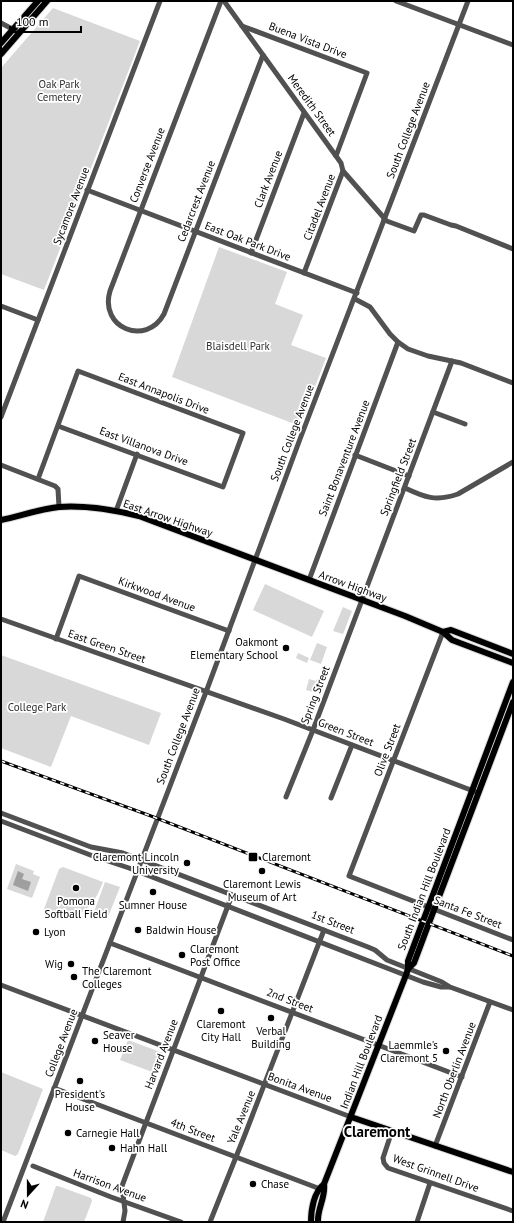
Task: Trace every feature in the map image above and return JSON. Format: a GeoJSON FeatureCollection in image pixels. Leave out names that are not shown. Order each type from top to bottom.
{"type":"FeatureCollection","features":[{"type":"Feature","properties":{"kind":"main road"},"geometry":{"type":"LineString","coordinates":[[1,43],[38,1]]}},
{"type":"Feature","properties":{"kind":"main road"},"geometry":{"type":"LineString","coordinates":[[1,54],[47,1]]}},
{"type":"Feature","properties":{"kind":"main road","name":"East Arrow Highway"},"geometry":{"type":"LineString","coordinates":[[1,520],[59,507],[116,511],[139,516],[162,524],[255,560]]}},
{"type":"Feature","properties":{"kind":"main road","name":"Arrow Highway"},"geometry":{"type":"LineString","coordinates":[[255,560],[443,632],[452,640],[513,663]]}},
{"type":"Feature","properties":{"kind":"main road","name":"Arrow Highway"},"geometry":{"type":"LineString","coordinates":[[443,632],[451,630],[513,654]]}},
{"type":"Feature","properties":{"kind":"main road","name":"South Indian Hill Boulevard"},"geometry":{"type":"LineString","coordinates":[[407,972],[408,961],[513,682]]}},
{"type":"Feature","properties":{"kind":"main road","name":"South Indian Hill Boulevard"},"geometry":{"type":"LineString","coordinates":[[407,972],[414,963],[435,910],[513,702]]}},
{"type":"Feature","properties":{"kind":"main road","name":"Indian Hill Boulevard"},"geometry":{"type":"LineString","coordinates":[[311,1222],[312,1210],[323,1188],[407,972]]}},
{"type":"Feature","properties":{"kind":"main road","name":"Bonita Avenue"},"geometry":{"type":"LineString","coordinates":[[351,1117],[513,1172]]}},
{"type":"Feature","properties":{"kind":"main road","name":"Indian Hill Boulevard"},"geometry":{"type":"LineString","coordinates":[[318,1222],[323,1188]]}},
{"type":"Feature","properties":{"kind":"main road"},"geometry":{"type":"LineString","coordinates":[[311,1222],[318,1222]]}},
{"type":"Feature","properties":{"kind":"street","name":"Sycamore Avenue"},"geometry":{"type":"LineString","coordinates":[[1,417],[3,404],[38,320],[160,1]]}},
{"type":"Feature","properties":{"kind":"street","name":"Converse Avenue"},"geometry":{"type":"LineString","coordinates":[[128,329],[118,324],[110,315],[108,298],[140,210],[221,1]]}},
{"type":"Feature","properties":{"kind":"street","name":"Meredith Street"},"geometry":{"type":"LineString","coordinates":[[224,1],[341,163],[344,170],[385,220]]}},
{"type":"Feature","properties":{"kind":"street"},"geometry":{"type":"LineString","coordinates":[[396,1],[513,45]]}},
{"type":"Feature","properties":{"kind":"street","name":"South College Avenue"},"geometry":{"type":"LineString","coordinates":[[137,872],[300,439],[468,1]]}},
{"type":"Feature","properties":{"kind":"street"},"geometry":{"type":"LineString","coordinates":[[1,23],[19,33]]}},
{"type":"Feature","properties":{"kind":"street","name":"Buena Vista Drive"},"geometry":{"type":"LineString","coordinates":[[242,25],[367,73],[336,156]]}},
{"type":"Feature","properties":{"kind":"street","name":"Cedarcrest Avenue"},"geometry":{"type":"LineString","coordinates":[[128,329],[138,331],[148,330],[161,319],[262,55]]}},
{"type":"Feature","properties":{"kind":"street","name":"Clark Avenue"},"geometry":{"type":"LineString","coordinates":[[251,253],[304,113]]}},
{"type":"Feature","properties":{"kind":"street","name":"Citadel Avenue"},"geometry":{"type":"LineString","coordinates":[[304,273],[344,170]]}},
{"type":"Feature","properties":{"kind":"street","name":"East Oak Park Drive"},"geometry":{"type":"LineString","coordinates":[[87,190],[304,273],[356,296],[370,307],[398,342]]}},
{"type":"Feature","properties":{"kind":"street"},"geometry":{"type":"LineString","coordinates":[[385,220],[414,231],[421,215],[424,215],[513,249]]}},
{"type":"Feature","properties":{"kind":"street"},"geometry":{"type":"LineString","coordinates":[[1,306],[38,320]]}},
{"type":"Feature","properties":{"kind":"street"},"geometry":{"type":"LineString","coordinates":[[398,342],[408,349],[428,356],[461,363],[513,383]]}},
{"type":"Feature","properties":{"kind":"street","name":"Saint Bonaventure Avenue"},"geometry":{"type":"LineString","coordinates":[[309,580],[398,342]]}},
{"type":"Feature","properties":{"kind":"street","name":"Springfield Street"},"geometry":{"type":"LineString","coordinates":[[362,600],[452,361]]}},
{"type":"Feature","properties":{"kind":"street","name":"East Annapolis Drive"},"geometry":{"type":"LineString","coordinates":[[58,426],[78,371],[243,433],[223,487]]}},
{"type":"Feature","properties":{"kind":"street"},"geometry":{"type":"LineString","coordinates":[[433,412],[465,424]]}},
{"type":"Feature","properties":{"kind":"street"},"geometry":{"type":"LineString","coordinates":[[38,479],[58,426]]}},
{"type":"Feature","properties":{"kind":"street","name":"East Villanova Drive"},"geometry":{"type":"LineString","coordinates":[[58,426],[223,487]]}},
{"type":"Feature","properties":{"kind":"street"},"geometry":{"type":"LineString","coordinates":[[116,511],[137,454]]}},
{"type":"Feature","properties":{"kind":"street"},"geometry":{"type":"LineString","coordinates":[[355,454],[409,476]]}},
{"type":"Feature","properties":{"kind":"street"},"geometry":{"type":"LineString","coordinates":[[405,488],[431,498],[449,497],[458,494],[513,462]]}},
{"type":"Feature","properties":{"kind":"street"},"geometry":{"type":"LineString","coordinates":[[1,465],[55,486],[58,489],[59,507]]}},
{"type":"Feature","properties":{"kind":"street","name":"Kirkwood Avenue"},"geometry":{"type":"LineString","coordinates":[[56,639],[79,576],[229,631]]}},
{"type":"Feature","properties":{"kind":"street","name":"Spring Street"},"geometry":{"type":"LineString","coordinates":[[286,797],[362,600]]}},
{"type":"Feature","properties":{"kind":"street","name":"East Green Street"},"geometry":{"type":"LineString","coordinates":[[1,620],[206,692]]}},
{"type":"Feature","properties":{"kind":"street","name":"Olive Street"},"geometry":{"type":"LineString","coordinates":[[349,876],[443,632]]}},
{"type":"Feature","properties":{"kind":"street","name":"Green Street"},"geometry":{"type":"LineString","coordinates":[[206,692],[313,730],[479,793]]}},
{"type":"Feature","properties":{"kind":"street"},"geometry":{"type":"LineString","coordinates":[[331,798],[352,745]]}},
{"type":"Feature","properties":{"kind":"street","name":"1st Street"},"geometry":{"type":"LineString","coordinates":[[1,813],[91,847],[123,853],[324,930],[375,950],[387,960],[430,985],[450,987],[513,1010]]}},
{"type":"Feature","properties":{"kind":"street","name":"1st Street"},"geometry":{"type":"LineString","coordinates":[[1,821],[319,941],[407,972]]}},
{"type":"Feature","properties":{"kind":"street","name":"College Avenue"},"geometry":{"type":"LineString","coordinates":[[4,1222],[137,872]]}},
{"type":"Feature","properties":{"kind":"street","name":"Santa Fe Street"},"geometry":{"type":"LineString","coordinates":[[349,876],[513,940]]}},
{"type":"Feature","properties":{"kind":"street","name":"Harvard Avenue"},"geometry":{"type":"LineString","coordinates":[[123,1222],[125,1211],[122,1186],[232,895]]}},
{"type":"Feature","properties":{"kind":"street","name":"Yale Avenue"},"geometry":{"type":"LineString","coordinates":[[210,1222],[324,930]]}},
{"type":"Feature","properties":{"kind":"street","name":"2nd Street"},"geometry":{"type":"LineString","coordinates":[[110,943],[462,1077]]}},
{"type":"Feature","properties":{"kind":"street","name":"Bonita Avenue"},"geometry":{"type":"LineString","coordinates":[[1,985],[351,1117]]}},
{"type":"Feature","properties":{"kind":"street","name":"North Oberlin Avenue"},"geometry":{"type":"LineString","coordinates":[[435,1146],[490,1002]]}},
{"type":"Feature","properties":{"kind":"street","name":"4th Street"},"geometry":{"type":"LineString","coordinates":[[54,1088],[236,1157],[323,1188]]}},
{"type":"Feature","properties":{"kind":"street","name":"West Grinnell Drive"},"geometry":{"type":"LineString","coordinates":[[392,1131],[383,1158],[384,1163],[388,1168],[513,1211]]}},
{"type":"Feature","properties":{"kind":"street","name":"Harrison Avenue"},"geometry":{"type":"LineString","coordinates":[[33,1166],[181,1222]]}},
{"type":"Feature","properties":{"kind":"street"},"geometry":{"type":"LineString","coordinates":[[416,1222],[430,1183]]}},
{"type":"Feature","properties":{"kind":"green space","name":"Oak Park Cemetery"},"geometry":{"type":"Polygon","coordinates":[[[53,8],[140,41],[44,290],[1,274],[1,68],[53,8]]]}},
{"type":"Feature","properties":{"kind":"green space","name":"Blaisdell Park"},"geometry":{"type":"Polygon","coordinates":[[[219,247],[287,272],[275,304],[303,315],[291,345],[326,358],[300,426],[172,377],[219,247]]]}},
{"type":"Feature","properties":{"kind":"green space"},"geometry":{"type":"Polygon","coordinates":[[[265,584],[324,611],[312,637],[253,610],[265,584]]]}},
{"type":"Feature","properties":{"kind":"green space"},"geometry":{"type":"Polygon","coordinates":[[[343,607],[352,611],[343,634],[333,631],[343,607]]]}},
{"type":"Feature","properties":{"kind":"green space"},"geometry":{"type":"Polygon","coordinates":[[[317,643],[327,647],[321,664],[310,660],[317,643]]]}},
{"type":"Feature","properties":{"kind":"green space"},"geometry":{"type":"Polygon","coordinates":[[[298,653],[309,658],[307,663],[296,658],[298,653]]]}},
{"type":"Feature","properties":{"kind":"green space","name":"College Park"},"geometry":{"type":"Polygon","coordinates":[[[1,655],[161,713],[149,745],[71,716],[51,767],[1,748],[1,655]]]}},
{"type":"Feature","properties":{"kind":"green space"},"geometry":{"type":"Polygon","coordinates":[[[320,677],[324,678],[322,684],[325,685],[321,694],[306,690],[309,679],[316,681],[317,679],[319,680],[320,677]]]}},
{"type":"Feature","properties":{"kind":"green space"},"geometry":{"type":"Polygon","coordinates":[[[16,864],[34,871],[33,874],[40,877],[32,898],[7,889],[16,864]]]}},
{"type":"Feature","properties":{"kind":"green space","name":"Pomona Softball Field"},"geometry":{"type":"Polygon","coordinates":[[[63,867],[103,882],[93,902],[81,912],[65,914],[55,913],[44,909],[59,869],[63,867]]]}},
{"type":"Feature","properties":{"kind":"green space"},"geometry":{"type":"Polygon","coordinates":[[[105,882],[120,887],[108,917],[94,912],[105,882]]]}},
{"type":"Feature","properties":{"kind":"green space"},"geometry":{"type":"Polygon","coordinates":[[[128,1040],[163,1053],[155,1073],[120,1060],[128,1040]]]}},
{"type":"Feature","properties":{"kind":"green space"},"geometry":{"type":"Polygon","coordinates":[[[1,1072],[43,1089],[18,1154],[15,1156],[1,1150],[1,1072]]]}},
{"type":"Feature","properties":{"kind":"green space"},"geometry":{"type":"Polygon","coordinates":[[[56,1186],[91,1198],[92,1201],[84,1222],[43,1222],[56,1186]]]}},
{"type":"Feature","properties":{"kind":"shaded area"},"geometry":{"type":"Polygon","coordinates":[[[18,871],[24,874],[22,879],[31,882],[28,891],[13,885],[18,871]]]}},
{"type":"Feature","properties":{"kind":"railway"},"geometry":{"type":"LineString","coordinates":[[1,761],[151,816],[513,956]]}},
{"type":"Feature","properties":{"kind":"place","name":"Oakmont Elementary School"},"geometry":{"type":"Point","coordinates":[286,648]}},
{"type":"Feature","properties":{"kind":"place","name":"Claremont"},"geometry":{"type":"Point","coordinates":[253,857]}},
{"type":"Feature","properties":{"kind":"place","name":"Claremont Lincoln University"},"geometry":{"type":"Point","coordinates":[187,863]}},
{"type":"Feature","properties":{"kind":"place","name":"Claremont Lewis Museum of Art"},"geometry":{"type":"Point","coordinates":[262,871]}},
{"type":"Feature","properties":{"kind":"place","name":"Pomona Softball Field"},"geometry":{"type":"Point","coordinates":[76,888]}},
{"type":"Feature","properties":{"kind":"place","name":"Sumner House"},"geometry":{"type":"Point","coordinates":[153,892]}},
{"type":"Feature","properties":{"kind":"place","name":"Baldwin House"},"geometry":{"type":"Point","coordinates":[138,930]}},
{"type":"Feature","properties":{"kind":"place","name":"Lyon"},"geometry":{"type":"Point","coordinates":[36,932]}},
{"type":"Feature","properties":{"kind":"place","name":"Claremont Post Office"},"geometry":{"type":"Point","coordinates":[182,955]}},
{"type":"Feature","properties":{"kind":"place","name":"Wig"},"geometry":{"type":"Point","coordinates":[71,964]}},
{"type":"Feature","properties":{"kind":"place","name":"The Claremont Colleges"},"geometry":{"type":"Point","coordinates":[74,977]}},
{"type":"Feature","properties":{"kind":"place","name":"Claremont City Hall"},"geometry":{"type":"Point","coordinates":[221,1011]}},
{"type":"Feature","properties":{"kind":"place","name":"Verbal Building"},"geometry":{"type":"Point","coordinates":[271,1018]}},
{"type":"Feature","properties":{"kind":"place","name":"Seaver House"},"geometry":{"type":"Point","coordinates":[95,1041]}},
{"type":"Feature","properties":{"kind":"place","name":"Laemmle's Claremont 5"},"geometry":{"type":"Point","coordinates":[446,1051]}},
{"type":"Feature","properties":{"kind":"place","name":"President's House"},"geometry":{"type":"Point","coordinates":[80,1081]}},
{"type":"Feature","properties":{"kind":"place","name":"Carnegie Hall"},"geometry":{"type":"Point","coordinates":[68,1133]}},
{"type":"Feature","properties":{"kind":"place","name":"Hahn Hall"},"geometry":{"type":"Point","coordinates":[112,1148]}},
{"type":"Feature","properties":{"kind":"place","name":"Chase"},"geometry":{"type":"Point","coordinates":[253,1184]}},
{"type":"Feature","properties":{"kind":"district","name":"Claremont"},"geometry":{"type":"Point","coordinates":[377,1132]}}]}
